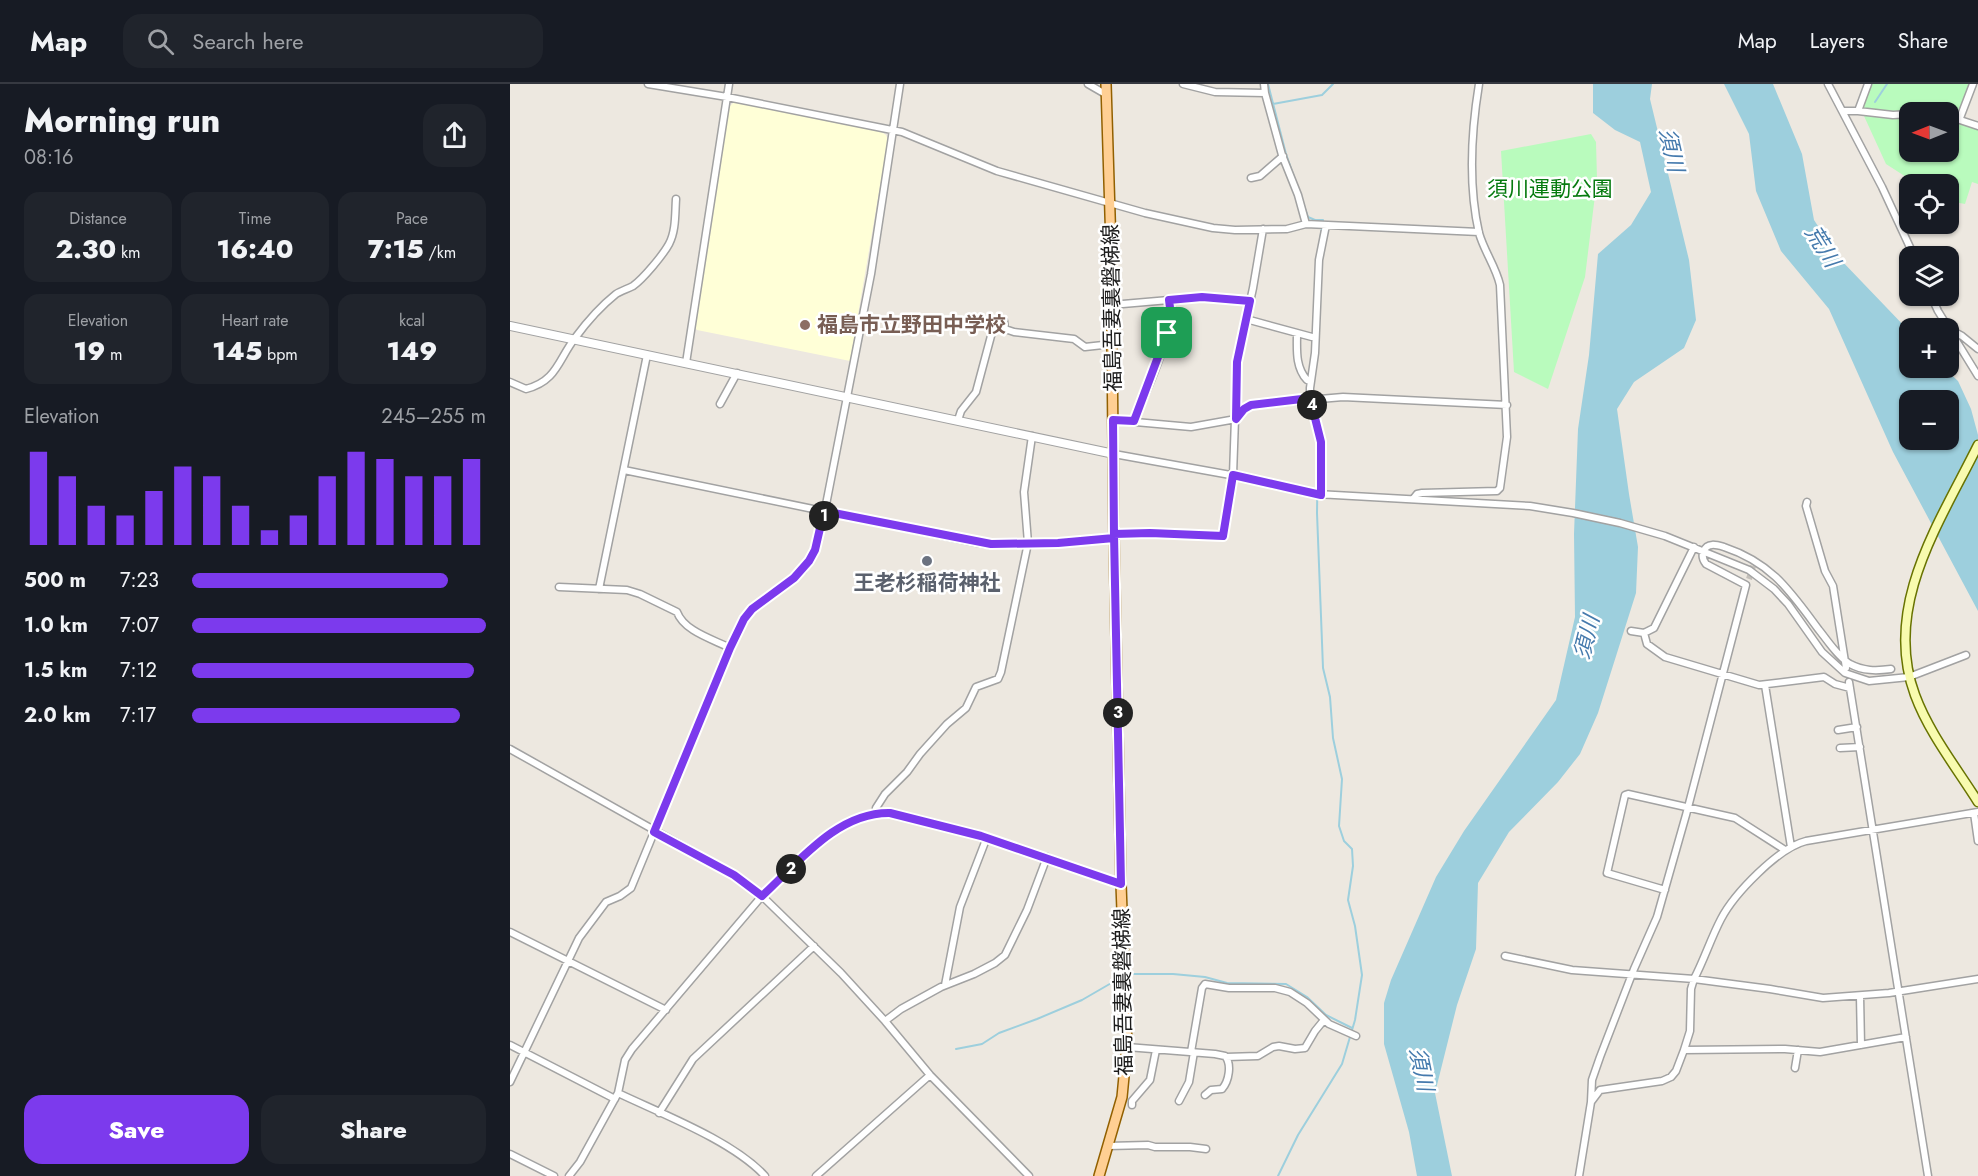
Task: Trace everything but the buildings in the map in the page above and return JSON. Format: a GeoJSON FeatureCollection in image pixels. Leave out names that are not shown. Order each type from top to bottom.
{"type":"FeatureCollection","features":[{"type":"Feature","properties":{"kind":"main road","name":"福島吾妻裏磐梯線"},"geometry":{"type":"LineString","coordinates":[[1099,1176],[1122,1097],[1127,1047],[1121,884],[1106,84]]}},
{"type":"Feature","properties":{"kind":"main road"},"geometry":{"type":"LineString","coordinates":[[1978,445],[1920,563],[1907,606],[1906,641],[1909,677],[1916,697],[1931,729],[1978,802]]}},
{"type":"Feature","properties":{"kind":"street"},"geometry":{"type":"LineString","coordinates":[[648,84],[727,97],[902,132],[997,171],[1145,213],[1213,228],[1287,229],[1306,224],[1479,232]]}},
{"type":"Feature","properties":{"kind":"street"},"geometry":{"type":"LineString","coordinates":[[686,363],[729,84]]}},
{"type":"Feature","properties":{"kind":"street"},"geometry":{"type":"LineString","coordinates":[[510,1082],[579,938],[606,902],[631,888],[744,619],[752,609],[794,578],[809,561],[815,550],[871,274],[900,84]]}},
{"type":"Feature","properties":{"kind":"street"},"geometry":{"type":"LineString","coordinates":[[1088,84],[1107,95]]}},
{"type":"Feature","properties":{"kind":"street"},"geometry":{"type":"LineString","coordinates":[[1183,84],[1215,92],[1265,93]]}},
{"type":"Feature","properties":{"kind":"street"},"geometry":{"type":"LineString","coordinates":[[1264,84],[1283,156],[1306,224]]}},
{"type":"Feature","properties":{"kind":"street"},"geometry":{"type":"LineString","coordinates":[[1413,499],[1422,493],[1497,491],[1500,488],[1507,437],[1500,285],[1479,232],[1470,174],[1479,84]]}},
{"type":"Feature","properties":{"kind":"street"},"geometry":{"type":"LineString","coordinates":[[1828,84],[1844,111],[1909,246]]}},
{"type":"Feature","properties":{"kind":"street"},"geometry":{"type":"LineString","coordinates":[[1858,111],[1868,84]]}},
{"type":"Feature","properties":{"kind":"street"},"geometry":{"type":"LineString","coordinates":[[1959,118],[1973,84]]}},
{"type":"Feature","properties":{"kind":"street"},"geometry":{"type":"LineString","coordinates":[[1844,111],[1899,115]]}},
{"type":"Feature","properties":{"kind":"street"},"geometry":{"type":"LineString","coordinates":[[1959,120],[1978,126]]}},
{"type":"Feature","properties":{"kind":"street"},"geometry":{"type":"LineString","coordinates":[[1251,178],[1260,176],[1283,156]]}},
{"type":"Feature","properties":{"kind":"street"},"geometry":{"type":"LineString","coordinates":[[510,382],[526,390],[545,381],[557,369],[574,339],[606,303],[641,279],[668,245],[674,232],[676,199]]}},
{"type":"Feature","properties":{"kind":"street"},"geometry":{"type":"LineString","coordinates":[[1321,495],[1321,442],[1310,398],[1320,260],[1326,225]]}},
{"type":"Feature","properties":{"kind":"street"},"geometry":{"type":"LineString","coordinates":[[624,470],[978,543],[1058,543],[1150,533],[1223,536],[1233,475],[1237,362],[1263,229]]}},
{"type":"Feature","properties":{"kind":"street"},"geometry":{"type":"LineString","coordinates":[[1111,305],[1202,297],[1250,301]]}},
{"type":"Feature","properties":{"kind":"street"},"geometry":{"type":"LineString","coordinates":[[1134,421],[1167,333],[1171,315],[1169,300]]}},
{"type":"Feature","properties":{"kind":"street"},"geometry":{"type":"LineString","coordinates":[[1246,319],[1312,337]]}},
{"type":"Feature","properties":{"kind":"street"},"geometry":{"type":"LineString","coordinates":[[1004,321],[1005,329],[1014,332],[1074,339],[1085,347],[1112,344]]}},
{"type":"Feature","properties":{"kind":"street"},"geometry":{"type":"LineString","coordinates":[[510,326],[1114,454],[1233,475],[1321,495],[1530,506],[1620,523],[1665,536],[1760,576],[1788,604],[1822,652],[1845,673],[1869,681],[1909,677],[1966,655]]}},
{"type":"Feature","properties":{"kind":"street"},"geometry":{"type":"LineString","coordinates":[[1297,333],[1298,361],[1300,370],[1307,380]]}},
{"type":"Feature","properties":{"kind":"street"},"geometry":{"type":"LineString","coordinates":[[1959,334],[1978,349]]}},
{"type":"Feature","properties":{"kind":"street"},"geometry":{"type":"LineString","coordinates":[[958,420],[961,411],[976,392],[991,336]]}},
{"type":"Feature","properties":{"kind":"street"},"geometry":{"type":"LineString","coordinates":[[1959,345],[1978,376]]}},
{"type":"Feature","properties":{"kind":"street"},"geometry":{"type":"LineString","coordinates":[[599,589],[647,355]]}},
{"type":"Feature","properties":{"kind":"street"},"geometry":{"type":"LineString","coordinates":[[720,404],[737,373]]}},
{"type":"Feature","properties":{"kind":"street"},"geometry":{"type":"LineString","coordinates":[[1113,420],[1191,427],[1236,419],[1244,409],[1251,405],[1310,398],[1343,397],[1506,405]]}},
{"type":"Feature","properties":{"kind":"street"},"geometry":{"type":"LineString","coordinates":[[876,813],[876,808],[885,794],[948,724],[966,708],[976,687],[998,679],[1001,672],[1028,543],[1024,492],[1032,436]]}},
{"type":"Feature","properties":{"kind":"street"},"geometry":{"type":"LineString","coordinates":[[1807,502],[1806,506],[1825,571],[1833,585],[1846,668]]}},
{"type":"Feature","properties":{"kind":"street"},"geometry":{"type":"LineString","coordinates":[[1579,1176],[1591,1102],[1592,1080],[1657,917],[1747,582],[1706,564],[1703,560],[1703,551],[1710,545],[1718,545],[1781,580],[1828,641],[1851,664],[1873,672],[1891,669]]}},
{"type":"Feature","properties":{"kind":"street"},"geometry":{"type":"LineString","coordinates":[[1631,631],[1644,633],[1654,628],[1694,548]]}},
{"type":"Feature","properties":{"kind":"street"},"geometry":{"type":"LineString","coordinates":[[560,587],[621,589],[640,594],[677,612],[680,620],[691,628],[730,648]]}},
{"type":"Feature","properties":{"kind":"street"},"geometry":{"type":"LineString","coordinates":[[1644,633],[1647,644],[1665,657],[1765,685],[1824,677],[1835,684],[1849,685],[1928,1176]]}},
{"type":"Feature","properties":{"kind":"street"},"geometry":{"type":"LineString","coordinates":[[1765,685],[1788,849]]}},
{"type":"Feature","properties":{"kind":"street"},"geometry":{"type":"LineString","coordinates":[[1838,730],[1857,727]]}},
{"type":"Feature","properties":{"kind":"street"},"geometry":{"type":"LineString","coordinates":[[1840,748],[1860,747]]}},
{"type":"Feature","properties":{"kind":"street"},"geometry":{"type":"LineString","coordinates":[[510,749],[734,875],[762,896],[814,945],[885,1021],[930,1074],[1027,1175]]}},
{"type":"Feature","properties":{"kind":"street"},"geometry":{"type":"LineString","coordinates":[[1665,890],[1607,873],[1625,795],[1735,818],[1788,849]]}},
{"type":"Feature","properties":{"kind":"street"},"geometry":{"type":"LineString","coordinates":[[569,1176],[580,1162],[617,1096],[625,1060],[632,1049],[762,896],[831,832],[876,813],[890,813],[987,837],[1121,884]]}},
{"type":"Feature","properties":{"kind":"street"},"geometry":{"type":"LineString","coordinates":[[1591,1102],[1600,1090],[1662,1081],[1671,1077],[1676,1071],[1690,1031],[1691,989],[1721,918],[1731,903],[1768,864],[1788,849],[1806,841],[1976,813],[1978,841]]}},
{"type":"Feature","properties":{"kind":"street"},"geometry":{"type":"LineString","coordinates":[[945,985],[960,907],[987,837]]}},
{"type":"Feature","properties":{"kind":"street"},"geometry":{"type":"LineString","coordinates":[[885,1021],[901,1009],[945,985],[974,974],[1005,956],[1027,910],[1047,857]]}},
{"type":"Feature","properties":{"kind":"street"},"geometry":{"type":"LineString","coordinates":[[510,932],[666,1010]]}},
{"type":"Feature","properties":{"kind":"street"},"geometry":{"type":"LineString","coordinates":[[659,1113],[693,1059],[814,945]]}},
{"type":"Feature","properties":{"kind":"street"},"geometry":{"type":"LineString","coordinates":[[1505,956],[1572,970],[1694,979],[1790,992],[1816,998],[1898,992],[1978,979]]}},
{"type":"Feature","properties":{"kind":"street"},"geometry":{"type":"LineString","coordinates":[[1179,1101],[1189,1082],[1201,994],[1205,984],[1229,988],[1282,989],[1297,996],[1324,1020],[1356,1036]]}},
{"type":"Feature","properties":{"kind":"street"},"geometry":{"type":"LineString","coordinates":[[1860,996],[1862,1045]]}},
{"type":"Feature","properties":{"kind":"street"},"geometry":{"type":"LineString","coordinates":[[1127,1047],[1217,1054],[1226,1057],[1258,1056],[1273,1047],[1305,1048],[1324,1020]]}},
{"type":"Feature","properties":{"kind":"street"},"geometry":{"type":"LineString","coordinates":[[1684,1050],[1820,1052],[1906,1037]]}},
{"type":"Feature","properties":{"kind":"street"},"geometry":{"type":"LineString","coordinates":[[510,1045],[617,1096],[659,1113],[747,1158],[765,1176]]}},
{"type":"Feature","properties":{"kind":"street"},"geometry":{"type":"LineString","coordinates":[[1132,1105],[1132,1101],[1150,1080],[1156,1050]]}},
{"type":"Feature","properties":{"kind":"street"},"geometry":{"type":"LineString","coordinates":[[1795,1068],[1798,1050]]}},
{"type":"Feature","properties":{"kind":"street"},"geometry":{"type":"LineString","coordinates":[[1205,1095],[1211,1090],[1222,1089],[1226,1084],[1229,1063],[1226,1057]]}},
{"type":"Feature","properties":{"kind":"street"},"geometry":{"type":"LineString","coordinates":[[816,1176],[930,1074]]}},
{"type":"Feature","properties":{"kind":"street"},"geometry":{"type":"LineString","coordinates":[[1108,1146],[1148,1145],[1206,1149]]}},
{"type":"Feature","properties":{"kind":"street"},"geometry":{"type":"LineString","coordinates":[[510,1154],[554,1176]]}},
{"type":"Feature","properties":{"kind":"shaded area"},"geometry":{"type":"Polygon","coordinates":[[[734,102],[880,131],[886,135],[888,140],[850,361],[695,328],[729,107],[734,102]]]}},
{"type":"Feature","properties":{"kind":"green space"},"geometry":{"type":"Polygon","coordinates":[[[1870,84],[1970,84],[1959,116],[1959,102],[1899,102],[1899,113],[1895,113],[1861,110],[1870,84]]]}},
{"type":"Feature","properties":{"kind":"green space"},"geometry":{"type":"Polygon","coordinates":[[[1866,114],[1899,116],[1899,162],[1959,162],[1959,123],[1978,130],[1978,184],[1972,182],[1965,204],[1959,203],[1959,174],[1902,174],[1886,164],[1864,116],[1866,114]]]}},
{"type":"Feature","properties":{"kind":"green space","name":"須川運動公園"},"geometry":{"type":"Polygon","coordinates":[[[1591,134],[1596,142],[1597,179],[1585,277],[1548,389],[1514,372],[1501,151],[1591,134]]]}},
{"type":"Feature","properties":{"kind":"water","name":"須川"},"geometry":{"type":"Polygon","coordinates":[[[1593,84],[1652,84],[1650,99],[1689,260],[1696,320],[1684,348],[1634,382],[1617,409],[1638,547],[1636,593],[1598,713],[1580,754],[1558,782],[1509,832],[1478,883],[1476,949],[1457,1005],[1435,1093],[1452,1176],[1417,1176],[1409,1132],[1384,1044],[1384,1003],[1391,980],[1436,877],[1464,831],[1556,700],[1575,617],[1574,534],[1578,429],[1589,355],[1598,254],[1631,225],[1651,192],[1640,142],[1615,130],[1593,113],[1593,84]]]}},
{"type":"Feature","properties":{"kind":"water","name":"荒川"},"geometry":{"type":"Polygon","coordinates":[[[1724,84],[1773,84],[1802,154],[1814,220],[1839,258],[1899,321],[1899,378],[1955,378],[1958,381],[1971,409],[1978,435],[1978,611],[1893,452],[1829,309],[1781,251],[1756,191],[1749,134],[1724,84]]]}},
{"type":"Feature","properties":{"kind":"waterway"},"geometry":{"type":"LineString","coordinates":[[1268,84],[1286,154],[1308,217],[1323,220],[1323,222]]}},
{"type":"Feature","properties":{"kind":"waterway"},"geometry":{"type":"LineString","coordinates":[[1273,104],[1322,95],[1333,84]]}},
{"type":"Feature","properties":{"kind":"waterway"},"geometry":{"type":"LineString","coordinates":[[1875,102],[1887,84]]}},
{"type":"Feature","properties":{"kind":"waterway"},"geometry":{"type":"LineString","coordinates":[[1319,246],[1322,228]]}},
{"type":"Feature","properties":{"kind":"waterway"},"geometry":{"type":"LineString","coordinates":[[1278,1176],[1298,1135],[1342,1064],[1355,1020],[1362,975],[1355,926],[1348,900],[1353,866],[1352,849],[1344,841],[1339,826],[1342,779],[1333,738],[1330,697],[1323,668],[1317,513],[1318,444],[1307,401]]}},
{"type":"Feature","properties":{"kind":"waterway"},"geometry":{"type":"LineString","coordinates":[[1130,974],[1173,974],[1205,977],[1227,983],[1286,984],[1307,997],[1326,1015],[1352,1028]]}},
{"type":"Feature","properties":{"kind":"waterway"},"geometry":{"type":"LineString","coordinates":[[956,1049],[982,1044],[999,1033],[1082,1000],[1120,978]]}},
{"type":"Feature","properties":{"kind":"tunnel"},"geometry":{"type":"LineString","coordinates":[[1749,579],[1753,566]]}},
{"type":"Feature","properties":{"kind":"place","name":"福島市立野田中学校"},"geometry":{"type":"Point","coordinates":[805,325]}},
{"type":"Feature","properties":{"kind":"place","name":"王老杉稲荷神社"},"geometry":{"type":"Point","coordinates":[927,561]}},
{"type":"Feature","properties":{"kind":"route"},"geometry":{"type":"LineString","coordinates":[[1202,297],[1250,301],[1237,362],[1236,419],[1244,409],[1251,405],[1310,398],[1321,442],[1321,495],[1233,475],[1223,536],[1114,534],[1121,884],[981,836],[890,813],[876,813],[831,832],[762,896],[734,875],[654,832],[744,619],[752,609],[803,570],[815,550],[824,511],[978,543],[1058,543],[1114,538],[1113,420],[1134,421],[1167,333],[1171,315],[1169,300],[1202,297]]}}]}
